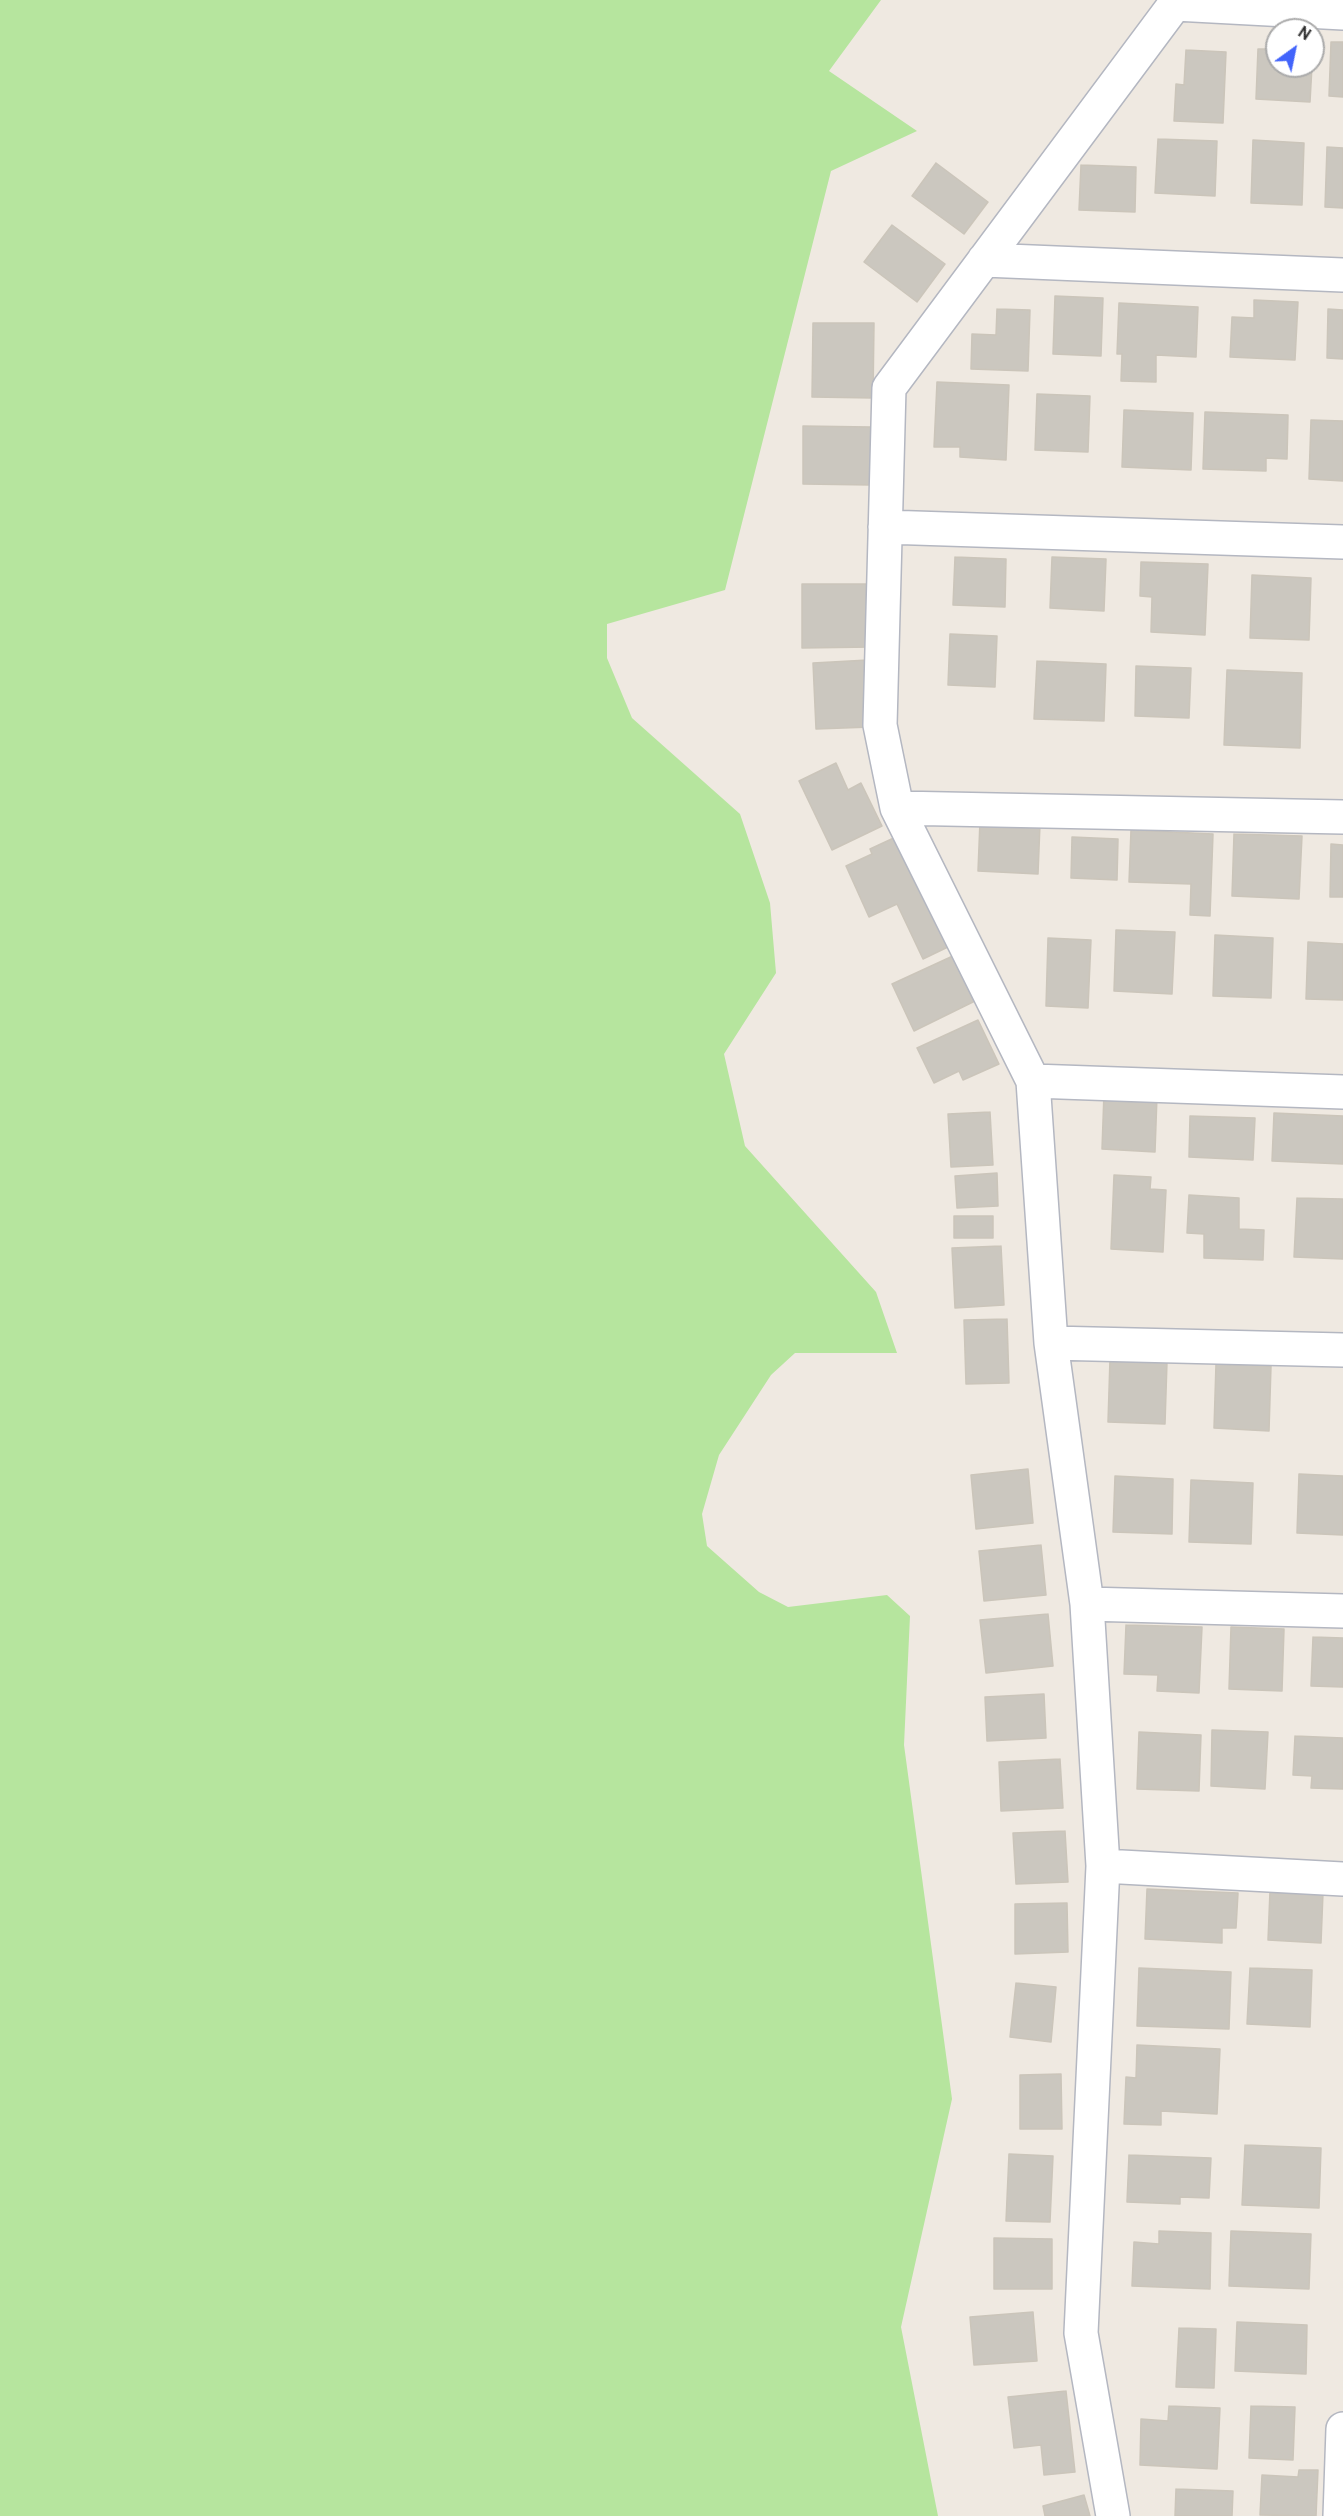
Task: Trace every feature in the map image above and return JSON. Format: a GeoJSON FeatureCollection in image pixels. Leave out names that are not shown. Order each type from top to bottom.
{"type":"FeatureCollection","features":[{"type":"Feature","properties":{"kind":"street"},"geometry":{"type":"LineString","coordinates":[[1113,2516],[1081,2333],[1103,1866],[1087,1604],[1051,1343],[1033,1082],[897,808],[880,725],[889,388],[1175,2],[1343,13]]}},
{"type":"Feature","properties":{"kind":"street"},"geometry":{"type":"LineString","coordinates":[[984,260],[1343,275]]}},
{"type":"Feature","properties":{"kind":"street"},"geometry":{"type":"LineString","coordinates":[[885,527],[1343,542]]}},
{"type":"Feature","properties":{"kind":"street"},"geometry":{"type":"LineString","coordinates":[[897,808],[1343,817]]}},
{"type":"Feature","properties":{"kind":"street"},"geometry":{"type":"LineString","coordinates":[[1033,1082],[1343,1092]]}},
{"type":"Feature","properties":{"kind":"street"},"geometry":{"type":"LineString","coordinates":[[1051,1343],[1343,1350]]}},
{"type":"Feature","properties":{"kind":"street"},"geometry":{"type":"LineString","coordinates":[[1087,1604],[1343,1611]]}},
{"type":"Feature","properties":{"kind":"street"},"geometry":{"type":"LineString","coordinates":[[1103,1866],[1343,1879]]}},
{"type":"Feature","properties":{"kind":"street"},"geometry":{"type":"LineString","coordinates":[[1340,2516],[1343,2429]]}},
{"type":"Feature","properties":{"kind":"green space"},"geometry":{"type":"Polygon","coordinates":[[[0,0],[881,0],[829,71],[917,131],[831,171],[725,590],[607,624],[607,658],[632,718],[740,814],[770,903],[776,973],[724,1054],[745,1146],[876,1292],[897,1353],[795,1353],[771,1375],[719,1455],[702,1514],[707,1546],[759,1592],[788,1607],[887,1595],[910,1616],[904,1745],[952,2099],[901,2327],[938,2516],[0,2516],[0,0]]]}},
{"type":"Feature","properties":{"kind":"building"},"geometry":{"type":"Polygon","coordinates":[[[1331,42],[1343,42],[1343,97],[1329,96],[1331,42]]]}},
{"type":"Feature","properties":{"kind":"building"},"geometry":{"type":"Polygon","coordinates":[[[1258,49],[1265,49],[1265,78],[1311,78],[1310,102],[1256,99],[1258,49]]]}},
{"type":"Feature","properties":{"kind":"building"},"geometry":{"type":"Polygon","coordinates":[[[1186,50],[1226,52],[1223,123],[1174,121],[1176,84],[1184,85],[1186,50]]]}},
{"type":"Feature","properties":{"kind":"building"},"geometry":{"type":"Polygon","coordinates":[[[1158,139],[1217,141],[1215,196],[1155,193],[1158,139]]]}},
{"type":"Feature","properties":{"kind":"building"},"geometry":{"type":"Polygon","coordinates":[[[1253,140],[1304,143],[1302,205],[1251,203],[1253,140]]]}},
{"type":"Feature","properties":{"kind":"building"},"geometry":{"type":"Polygon","coordinates":[[[1327,147],[1343,148],[1343,208],[1325,207],[1327,147]]]}},
{"type":"Feature","properties":{"kind":"building"},"geometry":{"type":"Polygon","coordinates":[[[936,163],[988,202],[964,234],[912,196],[936,163]]]}},
{"type":"Feature","properties":{"kind":"building"},"geometry":{"type":"Polygon","coordinates":[[[1081,165],[1136,167],[1135,212],[1079,210],[1081,165]]]}},
{"type":"Feature","properties":{"kind":"building"},"geometry":{"type":"Polygon","coordinates":[[[892,225],[945,264],[917,302],[864,262],[892,225]]]}},
{"type":"Feature","properties":{"kind":"building"},"geometry":{"type":"Polygon","coordinates":[[[1055,296],[1103,298],[1101,356],[1053,354],[1055,296]]]}},
{"type":"Feature","properties":{"kind":"building"},"geometry":{"type":"Polygon","coordinates":[[[1254,300],[1298,302],[1295,360],[1230,357],[1232,317],[1254,318],[1254,300]]]}},
{"type":"Feature","properties":{"kind":"building"},"geometry":{"type":"Polygon","coordinates":[[[1119,303],[1198,307],[1196,357],[1156,355],[1156,382],[1121,381],[1122,354],[1117,354],[1119,303]]]}},
{"type":"Feature","properties":{"kind":"building"},"geometry":{"type":"Polygon","coordinates":[[[997,309],[1030,310],[1028,371],[971,369],[972,334],[996,335],[997,309]]]}},
{"type":"Feature","properties":{"kind":"building"},"geometry":{"type":"Polygon","coordinates":[[[1328,309],[1343,310],[1343,359],[1327,358],[1328,309]]]}},
{"type":"Feature","properties":{"kind":"building"},"geometry":{"type":"Polygon","coordinates":[[[813,323],[874,323],[873,398],[812,397],[813,323]]]}},
{"type":"Feature","properties":{"kind":"building"},"geometry":{"type":"Polygon","coordinates":[[[937,382],[1009,385],[1006,460],[960,457],[960,447],[934,447],[937,382]]]}},
{"type":"Feature","properties":{"kind":"building"},"geometry":{"type":"Polygon","coordinates":[[[1037,394],[1090,396],[1088,452],[1035,450],[1037,394]]]}},
{"type":"Feature","properties":{"kind":"building"},"geometry":{"type":"Polygon","coordinates":[[[1124,410],[1193,413],[1191,470],[1122,467],[1124,410]]]}},
{"type":"Feature","properties":{"kind":"building"},"geometry":{"type":"Polygon","coordinates":[[[1205,412],[1288,415],[1287,459],[1266,458],[1266,471],[1203,469],[1205,412]]]}},
{"type":"Feature","properties":{"kind":"building"},"geometry":{"type":"Polygon","coordinates":[[[1311,420],[1343,421],[1343,481],[1309,479],[1311,420]]]}},
{"type":"Feature","properties":{"kind":"building"},"geometry":{"type":"Polygon","coordinates":[[[803,426],[871,427],[871,485],[803,484],[803,426]]]}},
{"type":"Feature","properties":{"kind":"building"},"geometry":{"type":"Polygon","coordinates":[[[955,557],[1006,559],[1005,607],[953,605],[955,557]]]}},
{"type":"Feature","properties":{"kind":"building"},"geometry":{"type":"Polygon","coordinates":[[[1052,557],[1106,559],[1104,611],[1050,608],[1052,557]]]}},
{"type":"Feature","properties":{"kind":"building"},"geometry":{"type":"Polygon","coordinates":[[[1141,562],[1208,564],[1205,635],[1151,632],[1152,597],[1140,596],[1141,562]]]}},
{"type":"Feature","properties":{"kind":"building"},"geometry":{"type":"Polygon","coordinates":[[[1252,575],[1311,578],[1309,640],[1250,638],[1252,575]]]}},
{"type":"Feature","properties":{"kind":"building"},"geometry":{"type":"Polygon","coordinates":[[[802,584],[871,584],[872,647],[802,648],[802,584]]]}},
{"type":"Feature","properties":{"kind":"building"},"geometry":{"type":"Polygon","coordinates":[[[950,634],[997,636],[995,687],[948,685],[950,634]]]}},
{"type":"Feature","properties":{"kind":"building"},"geometry":{"type":"Polygon","coordinates":[[[868,660],[871,727],[816,729],[813,663],[868,660]]]}},
{"type":"Feature","properties":{"kind":"building"},"geometry":{"type":"Polygon","coordinates":[[[1037,661],[1106,664],[1104,721],[1034,719],[1037,661]]]}},
{"type":"Feature","properties":{"kind":"building"},"geometry":{"type":"Polygon","coordinates":[[[1136,666],[1191,668],[1189,718],[1135,716],[1136,666]]]}},
{"type":"Feature","properties":{"kind":"building"},"geometry":{"type":"Polygon","coordinates":[[[1227,670],[1302,673],[1300,748],[1224,745],[1227,670]]]}},
{"type":"Feature","properties":{"kind":"building"},"geometry":{"type":"Polygon","coordinates":[[[836,763],[848,790],[861,783],[882,826],[832,850],[799,781],[836,763]]]}},
{"type":"Feature","properties":{"kind":"building"},"geometry":{"type":"Polygon","coordinates":[[[980,821],[1040,824],[1038,874],[978,871],[980,821]]]}},
{"type":"Feature","properties":{"kind":"building"},"geometry":{"type":"Polygon","coordinates":[[[1131,830],[1213,834],[1210,916],[1190,915],[1191,884],[1129,882],[1131,830]]]}},
{"type":"Feature","properties":{"kind":"building"},"geometry":{"type":"Polygon","coordinates":[[[1234,834],[1302,836],[1299,899],[1232,896],[1234,834]]]}},
{"type":"Feature","properties":{"kind":"building"},"geometry":{"type":"Polygon","coordinates":[[[898,836],[950,946],[923,959],[897,904],[869,917],[846,866],[872,854],[870,849],[898,836]]]}},
{"type":"Feature","properties":{"kind":"building"},"geometry":{"type":"Polygon","coordinates":[[[1072,837],[1118,839],[1117,880],[1071,878],[1072,837]]]}},
{"type":"Feature","properties":{"kind":"building"},"geometry":{"type":"Polygon","coordinates":[[[1331,844],[1343,845],[1343,897],[1330,897],[1331,844]]]}},
{"type":"Feature","properties":{"kind":"building"},"geometry":{"type":"Polygon","coordinates":[[[1116,930],[1175,932],[1172,994],[1114,991],[1116,930]]]}},
{"type":"Feature","properties":{"kind":"building"},"geometry":{"type":"Polygon","coordinates":[[[1215,935],[1273,938],[1271,998],[1213,996],[1215,935]]]}},
{"type":"Feature","properties":{"kind":"building"},"geometry":{"type":"Polygon","coordinates":[[[1048,938],[1091,940],[1088,1008],[1046,1006],[1048,938]]]}},
{"type":"Feature","properties":{"kind":"building"},"geometry":{"type":"Polygon","coordinates":[[[1308,942],[1343,944],[1343,1000],[1306,999],[1308,942]]]}},
{"type":"Feature","properties":{"kind":"building"},"geometry":{"type":"Polygon","coordinates":[[[955,955],[977,1000],[914,1031],[892,984],[955,955]]]}},
{"type":"Feature","properties":{"kind":"building"},"geometry":{"type":"Polygon","coordinates":[[[978,1020],[999,1064],[963,1080],[959,1071],[934,1083],[917,1048],[978,1020]]]}},
{"type":"Feature","properties":{"kind":"building"},"geometry":{"type":"Polygon","coordinates":[[[1104,1093],[1157,1096],[1155,1152],[1102,1149],[1104,1093]]]}},
{"type":"Feature","properties":{"kind":"building"},"geometry":{"type":"Polygon","coordinates":[[[990,1112],[993,1165],[951,1167],[948,1114],[990,1112]]]}},
{"type":"Feature","properties":{"kind":"building"},"geometry":{"type":"Polygon","coordinates":[[[1274,1113],[1343,1116],[1343,1164],[1272,1161],[1274,1113]]]}},
{"type":"Feature","properties":{"kind":"building"},"geometry":{"type":"Polygon","coordinates":[[[1190,1116],[1255,1118],[1253,1160],[1189,1157],[1190,1116]]]}},
{"type":"Feature","properties":{"kind":"building"},"geometry":{"type":"Polygon","coordinates":[[[997,1173],[998,1206],[957,1208],[955,1176],[997,1173]]]}},
{"type":"Feature","properties":{"kind":"building"},"geometry":{"type":"Polygon","coordinates":[[[1114,1175],[1151,1177],[1150,1189],[1166,1190],[1163,1252],[1111,1249],[1114,1175]]]}},
{"type":"Feature","properties":{"kind":"building"},"geometry":{"type":"Polygon","coordinates":[[[1189,1195],[1239,1198],[1239,1229],[1264,1230],[1263,1260],[1204,1258],[1204,1234],[1187,1233],[1189,1195]]]}},
{"type":"Feature","properties":{"kind":"building"},"geometry":{"type":"Polygon","coordinates":[[[1297,1198],[1343,1199],[1343,1259],[1294,1257],[1297,1198]]]}},
{"type":"Feature","properties":{"kind":"building"},"geometry":{"type":"Polygon","coordinates":[[[954,1216],[993,1216],[993,1238],[954,1238],[954,1216]]]}},
{"type":"Feature","properties":{"kind":"building"},"geometry":{"type":"Polygon","coordinates":[[[1001,1246],[1004,1305],[955,1308],[952,1248],[1001,1246]]]}},
{"type":"Feature","properties":{"kind":"building"},"geometry":{"type":"Polygon","coordinates":[[[1007,1319],[1009,1383],[966,1384],[964,1320],[1007,1319]]]}},
{"type":"Feature","properties":{"kind":"building"},"geometry":{"type":"Polygon","coordinates":[[[1110,1359],[1167,1362],[1165,1424],[1108,1422],[1110,1359]]]}},
{"type":"Feature","properties":{"kind":"building"},"geometry":{"type":"Polygon","coordinates":[[[1216,1364],[1271,1366],[1269,1431],[1214,1428],[1216,1364]]]}},
{"type":"Feature","properties":{"kind":"building"},"geometry":{"type":"Polygon","coordinates":[[[1028,1469],[1033,1523],[976,1529],[971,1475],[1028,1469]]]}},
{"type":"Feature","properties":{"kind":"building"},"geometry":{"type":"Polygon","coordinates":[[[1299,1474],[1343,1476],[1343,1535],[1297,1533],[1299,1474]]]}},
{"type":"Feature","properties":{"kind":"building"},"geometry":{"type":"Polygon","coordinates":[[[1115,1476],[1173,1479],[1172,1534],[1113,1532],[1115,1476]]]}},
{"type":"Feature","properties":{"kind":"building"},"geometry":{"type":"Polygon","coordinates":[[[1191,1480],[1253,1483],[1251,1544],[1189,1542],[1191,1480]]]}},
{"type":"Feature","properties":{"kind":"building"},"geometry":{"type":"Polygon","coordinates":[[[1041,1545],[1046,1595],[984,1601],[979,1551],[1041,1545]]]}},
{"type":"Feature","properties":{"kind":"building"},"geometry":{"type":"Polygon","coordinates":[[[1048,1614],[1053,1666],[986,1673],[980,1620],[1048,1614]]]}},
{"type":"Feature","properties":{"kind":"building"},"geometry":{"type":"Polygon","coordinates":[[[1126,1625],[1202,1627],[1199,1693],[1157,1691],[1158,1675],[1124,1674],[1126,1625]]]}},
{"type":"Feature","properties":{"kind":"building"},"geometry":{"type":"Polygon","coordinates":[[[1231,1627],[1284,1629],[1282,1691],[1229,1689],[1231,1627]]]}},
{"type":"Feature","properties":{"kind":"building"},"geometry":{"type":"Polygon","coordinates":[[[1313,1637],[1343,1638],[1343,1687],[1311,1686],[1313,1637]]]}},
{"type":"Feature","properties":{"kind":"building"},"geometry":{"type":"Polygon","coordinates":[[[1044,1694],[1046,1738],[987,1741],[985,1697],[1044,1694]]]}},
{"type":"Feature","properties":{"kind":"building"},"geometry":{"type":"Polygon","coordinates":[[[1212,1730],[1268,1732],[1265,1789],[1211,1786],[1212,1730]]]}},
{"type":"Feature","properties":{"kind":"building"},"geometry":{"type":"Polygon","coordinates":[[[1139,1732],[1201,1735],[1199,1791],[1137,1789],[1139,1732]]]}},
{"type":"Feature","properties":{"kind":"building"},"geometry":{"type":"Polygon","coordinates":[[[1295,1736],[1343,1738],[1343,1789],[1311,1788],[1312,1776],[1293,1775],[1295,1736]]]}},
{"type":"Feature","properties":{"kind":"building"},"geometry":{"type":"Polygon","coordinates":[[[1060,1759],[1063,1808],[1001,1811],[999,1762],[1060,1759]]]}},
{"type":"Feature","properties":{"kind":"building"},"geometry":{"type":"Polygon","coordinates":[[[1065,1831],[1068,1882],[1016,1884],[1013,1833],[1065,1831]]]}},
{"type":"Feature","properties":{"kind":"building"},"geometry":{"type":"Polygon","coordinates":[[[1147,1889],[1238,1893],[1236,1928],[1222,1928],[1222,1943],[1145,1939],[1147,1889]]]}},
{"type":"Feature","properties":{"kind":"building"},"geometry":{"type":"Polygon","coordinates":[[[1270,1891],[1323,1893],[1321,1943],[1268,1940],[1270,1891]]]}},
{"type":"Feature","properties":{"kind":"building"},"geometry":{"type":"Polygon","coordinates":[[[1067,1903],[1068,1952],[1015,1954],[1015,1904],[1067,1903]]]}},
{"type":"Feature","properties":{"kind":"building"},"geometry":{"type":"Polygon","coordinates":[[[1139,1968],[1231,1972],[1229,2029],[1137,2026],[1139,1968]]]}},
{"type":"Feature","properties":{"kind":"building"},"geometry":{"type":"Polygon","coordinates":[[[1250,1968],[1312,1970],[1310,2027],[1247,2024],[1250,1968]]]}},
{"type":"Feature","properties":{"kind":"building"},"geometry":{"type":"Polygon","coordinates":[[[1016,1983],[1056,1987],[1051,2042],[1010,2037],[1016,1983]]]}},
{"type":"Feature","properties":{"kind":"building"},"geometry":{"type":"Polygon","coordinates":[[[1137,2045],[1220,2049],[1217,2114],[1161,2111],[1161,2125],[1124,2124],[1126,2077],[1136,2078],[1137,2045]]]}},
{"type":"Feature","properties":{"kind":"building"},"geometry":{"type":"Polygon","coordinates":[[[1061,2074],[1062,2129],[1020,2129],[1020,2075],[1061,2074]]]}},
{"type":"Feature","properties":{"kind":"building"},"geometry":{"type":"Polygon","coordinates":[[[1245,2145],[1321,2148],[1319,2208],[1242,2205],[1245,2145]]]}},
{"type":"Feature","properties":{"kind":"building"},"geometry":{"type":"Polygon","coordinates":[[[1009,2154],[1053,2156],[1050,2222],[1006,2221],[1009,2154]]]}},
{"type":"Feature","properties":{"kind":"building"},"geometry":{"type":"Polygon","coordinates":[[[1129,2155],[1211,2158],[1209,2198],[1180,2197],[1180,2204],[1127,2202],[1129,2155]]]}},
{"type":"Feature","properties":{"kind":"building"},"geometry":{"type":"Polygon","coordinates":[[[1159,2231],[1211,2233],[1210,2289],[1132,2286],[1134,2242],[1159,2244],[1159,2231]]]}},
{"type":"Feature","properties":{"kind":"building"},"geometry":{"type":"Polygon","coordinates":[[[1231,2231],[1311,2234],[1309,2289],[1229,2286],[1231,2231]]]}},
{"type":"Feature","properties":{"kind":"building"},"geometry":{"type":"Polygon","coordinates":[[[994,2238],[1052,2239],[1052,2289],[994,2289],[994,2238]]]}},
{"type":"Feature","properties":{"kind":"building"},"geometry":{"type":"Polygon","coordinates":[[[1033,2312],[1037,2361],[974,2365],[970,2317],[1033,2312]]]}},
{"type":"Feature","properties":{"kind":"building"},"geometry":{"type":"Polygon","coordinates":[[[1237,2322],[1307,2325],[1306,2374],[1235,2371],[1237,2322]]]}},
{"type":"Feature","properties":{"kind":"building"},"geometry":{"type":"Polygon","coordinates":[[[1179,2328],[1216,2329],[1214,2388],[1176,2387],[1179,2328]]]}},
{"type":"Feature","properties":{"kind":"building"},"geometry":{"type":"Polygon","coordinates":[[[1066,2391],[1075,2472],[1044,2475],[1041,2445],[1014,2448],[1008,2397],[1066,2391]]]}},
{"type":"Feature","properties":{"kind":"building"},"geometry":{"type":"Polygon","coordinates":[[[1169,2406],[1220,2408],[1217,2469],[1140,2465],[1141,2419],[1168,2421],[1169,2406]]]}},
{"type":"Feature","properties":{"kind":"building"},"geometry":{"type":"Polygon","coordinates":[[[1251,2406],[1295,2407],[1293,2460],[1249,2458],[1251,2406]]]}},
{"type":"Feature","properties":{"kind":"building"},"geometry":{"type":"Polygon","coordinates":[[[1299,2470],[1318,2470],[1316,2516],[1260,2515],[1262,2475],[1298,2477],[1299,2470]]]}},
{"type":"Feature","properties":{"kind":"building"},"geometry":{"type":"Polygon","coordinates":[[[1176,2489],[1233,2491],[1232,2516],[1175,2516],[1176,2489]]]}},
{"type":"Feature","properties":{"kind":"building"},"geometry":{"type":"Polygon","coordinates":[[[1084,2495],[1090,2516],[1045,2516],[1043,2506],[1084,2495]]]}}]}
